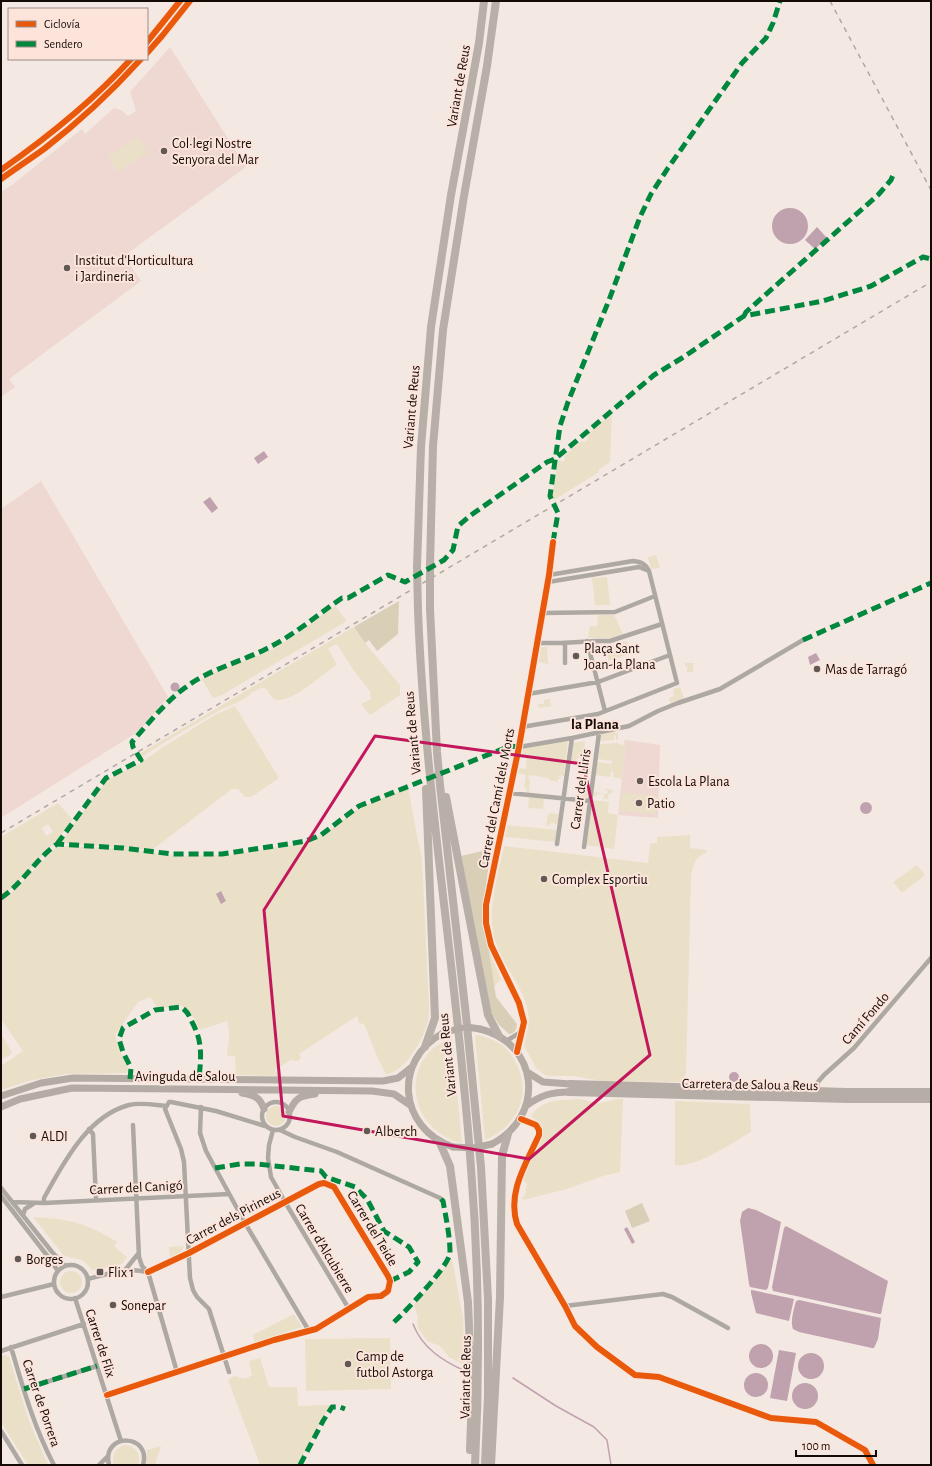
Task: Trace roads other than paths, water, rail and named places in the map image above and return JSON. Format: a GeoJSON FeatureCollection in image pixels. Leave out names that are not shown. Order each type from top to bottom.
{"type":"FeatureCollection","features":[{"type":"Feature","properties":{"kind":"highway","name":"Variant de Reus"},"geometry":{"type":"LineString","coordinates":[[475,1465],[479,1395],[478,1300],[471,1168],[457,1017],[427,753],[420,670],[417,567],[421,447],[431,327],[451,195],[479,42],[484,1]]}},
{"type":"Feature","properties":{"kind":"highway","name":"Variant de Reus"},"geometry":{"type":"LineString","coordinates":[[485,1465],[488,1395],[488,1299],[481,1167],[437,752],[430,609],[430,565],[433,446],[443,330],[496,1]]}},
{"type":"Feature","properties":{"kind":"highway"},"geometry":{"type":"LineString","coordinates":[[437,752],[441,759],[443,784],[488,1015],[503,1038]]}},
{"type":"Feature","properties":{"kind":"highway"},"geometry":{"type":"LineString","coordinates":[[425,1046],[435,1018],[426,788],[423,764],[427,753]]}},
{"type":"Feature","properties":{"kind":"highway"},"geometry":{"type":"LineString","coordinates":[[569,1088],[931,1092]]}},
{"type":"Feature","properties":{"kind":"highway","name":"Carretera de Salou a Reus"},"geometry":{"type":"LineString","coordinates":[[569,1088],[848,1099],[931,1099]]}},
{"type":"Feature","properties":{"kind":"highway"},"geometry":{"type":"LineString","coordinates":[[491,1465],[500,1297],[502,1156],[508,1134]]}},
{"type":"Feature","properties":{"kind":"highway"},"geometry":{"type":"LineString","coordinates":[[439,1141],[450,1166],[468,1302],[472,1395],[470,1465]]}},
{"type":"Feature","properties":{"kind":"main road"},"geometry":{"type":"LineString","coordinates":[[148,41],[172,13],[180,1]]}},
{"type":"Feature","properties":{"kind":"main road"},"geometry":{"type":"LineString","coordinates":[[148,52],[190,1]]}},
{"type":"Feature","properties":{"kind":"main road"},"geometry":{"type":"LineString","coordinates":[[1,170],[37,145],[75,114],[131,60]]}},
{"type":"Feature","properties":{"kind":"main road"},"geometry":{"type":"LineString","coordinates":[[1,179],[43,149],[82,118],[141,60]]}},
{"type":"Feature","properties":{"kind":"main road"},"geometry":{"type":"LineString","coordinates":[[461,1028],[480,1029],[503,1038],[517,1052],[527,1072],[529,1088],[526,1105],[520,1119],[508,1134],[492,1144],[474,1148],[453,1147],[439,1141],[422,1127],[410,1105],[408,1086],[412,1067],[417,1056],[430,1041],[444,1033],[461,1028]]}},
{"type":"Feature","properties":{"kind":"main road","name":"Avinguda de Salou"},"geometry":{"type":"LineString","coordinates":[[1,1096],[42,1083],[72,1078],[383,1081],[398,1078],[412,1067]]}},
{"type":"Feature","properties":{"kind":"main road"},"geometry":{"type":"LineString","coordinates":[[527,1072],[544,1082],[569,1088]]}},
{"type":"Feature","properties":{"kind":"main road","name":"Avinguda de Salou"},"geometry":{"type":"LineString","coordinates":[[1,1107],[20,1099],[72,1088],[372,1091],[394,1094],[410,1105]]}},
{"type":"Feature","properties":{"kind":"main road"},"geometry":{"type":"LineString","coordinates":[[526,1105],[536,1098],[569,1088]]}},
{"type":"Feature","properties":{"kind":"main road"},"geometry":{"type":"LineString","coordinates":[[222,1090],[257,1097],[262,1102],[263,1112]]}},
{"type":"Feature","properties":{"kind":"main road"},"geometry":{"type":"LineString","coordinates":[[289,1112],[293,1103],[299,1097],[337,1090]]}},
{"type":"Feature","properties":{"kind":"street","name":"Carrer del Camí dels Morts"},"geometry":{"type":"LineString","coordinates":[[517,1052],[524,1022],[519,1003],[491,945],[486,923],[486,905],[522,727],[548,582],[553,542]]}},
{"type":"Feature","properties":{"kind":"street"},"geometry":{"type":"LineString","coordinates":[[522,727],[598,714],[677,683],[649,571],[645,564],[633,561],[549,575]]}},
{"type":"Feature","properties":{"kind":"street"},"geometry":{"type":"LineString","coordinates":[[639,567],[640,562]]}},
{"type":"Feature","properties":{"kind":"street"},"geometry":{"type":"LineString","coordinates":[[548,582],[639,567],[649,571]]}},
{"type":"Feature","properties":{"kind":"street"},"geometry":{"type":"LineString","coordinates":[[542,613],[615,612],[655,596]]}},
{"type":"Feature","properties":{"kind":"street"},"geometry":{"type":"LineString","coordinates":[[537,643],[610,641],[662,624]]}},
{"type":"Feature","properties":{"kind":"street"},"geometry":{"type":"LineString","coordinates":[[518,747],[599,733],[629,726],[658,711],[720,689],[803,640]]}},
{"type":"Feature","properties":{"kind":"street"},"geometry":{"type":"LineString","coordinates":[[588,641],[605,711]]}},
{"type":"Feature","properties":{"kind":"street"},"geometry":{"type":"LineString","coordinates":[[565,643],[565,663]]}},
{"type":"Feature","properties":{"kind":"street"},"geometry":{"type":"LineString","coordinates":[[528,694],[598,682],[670,655]]}},
{"type":"Feature","properties":{"kind":"street","name":"Carrer del Lliris"},"geometry":{"type":"LineString","coordinates":[[584,847],[599,733]]}},
{"type":"Feature","properties":{"kind":"street"},"geometry":{"type":"LineString","coordinates":[[557,844],[572,738]]}},
{"type":"Feature","properties":{"kind":"street"},"geometry":{"type":"LineString","coordinates":[[509,793],[590,801]]}},
{"type":"Feature","properties":{"kind":"street","name":"Camí Fondo"},"geometry":{"type":"LineString","coordinates":[[816,1091],[818,1082],[824,1075],[854,1048],[931,958]]}},
{"type":"Feature","properties":{"kind":"street"},"geometry":{"type":"LineString","coordinates":[[503,1038],[521,1032]]}},
{"type":"Feature","properties":{"kind":"street"},"geometry":{"type":"LineString","coordinates":[[247,1121],[258,1119],[268,1105],[278,1102],[284,1105],[289,1112],[289,1122],[286,1127],[280,1130]]}},
{"type":"Feature","properties":{"kind":"street"},"geometry":{"type":"LineString","coordinates":[[44,1203],[44,1198],[61,1169],[81,1138],[89,1129],[107,1116],[128,1105],[140,1104],[167,1104],[201,1107],[265,1126],[273,1130],[280,1130],[337,1152],[440,1198]]}},
{"type":"Feature","properties":{"kind":"street"},"geometry":{"type":"LineString","coordinates":[[167,1104],[165,1109],[181,1149],[184,1162],[190,1278],[197,1298],[209,1309],[229,1372]]}},
{"type":"Feature","properties":{"kind":"street"},"geometry":{"type":"LineString","coordinates":[[201,1107],[200,1133],[202,1142],[245,1223],[309,1331]]}},
{"type":"Feature","properties":{"kind":"street"},"geometry":{"type":"LineString","coordinates":[[263,1112],[262,1119],[265,1126]]}},
{"type":"Feature","properties":{"kind":"street"},"geometry":{"type":"LineString","coordinates":[[520,1119],[536,1125],[539,1130],[539,1136],[518,1180],[515,1191],[514,1215],[517,1224],[575,1326],[597,1347],[635,1375],[659,1377],[772,1418],[816,1422],[865,1450],[872,1465]]}},
{"type":"Feature","properties":{"kind":"street"},"geometry":{"type":"LineString","coordinates":[[133,1125],[138,1254],[142,1266],[148,1272],[177,1372]]}},
{"type":"Feature","properties":{"kind":"street"},"geometry":{"type":"LineString","coordinates":[[286,1127],[295,1137]]}},
{"type":"Feature","properties":{"kind":"street"},"geometry":{"type":"LineString","coordinates":[[89,1129],[93,1134],[96,1200]]}},
{"type":"Feature","properties":{"kind":"street","name":"Carrer d'Alcubierre"},"geometry":{"type":"LineString","coordinates":[[273,1130],[269,1145],[268,1158],[268,1167],[271,1177],[349,1308]]}},
{"type":"Feature","properties":{"kind":"street","name":"Carrer dels Pirineus"},"geometry":{"type":"LineString","coordinates":[[148,1272],[189,1253],[319,1184],[329,1184]]}},
{"type":"Feature","properties":{"kind":"street","name":"Carrer del Teide"},"geometry":{"type":"LineString","coordinates":[[329,1184],[334,1187],[340,1195],[390,1281],[388,1292],[381,1296],[368,1297],[349,1308]]}},
{"type":"Feature","properties":{"kind":"street"},"geometry":{"type":"LineString","coordinates":[[1,1188],[65,1266]]}},
{"type":"Feature","properties":{"kind":"street","name":"Carrer del Canigó"},"geometry":{"type":"LineString","coordinates":[[13,1202],[44,1203],[229,1194]]}},
{"type":"Feature","properties":{"kind":"street"},"geometry":{"type":"LineString","coordinates":[[1,1196],[58,1271]]}},
{"type":"Feature","properties":{"kind":"street"},"geometry":{"type":"LineString","coordinates":[[23,1215],[28,1205],[34,1203]]}},
{"type":"Feature","properties":{"kind":"street"},"geometry":{"type":"LineString","coordinates":[[125,1270],[138,1254]]}},
{"type":"Feature","properties":{"kind":"street"},"geometry":{"type":"LineString","coordinates":[[65,1266],[78,1266],[88,1278],[87,1287],[81,1296],[69,1298],[62,1296],[57,1290],[54,1284],[55,1278],[58,1271],[65,1266]]}},
{"type":"Feature","properties":{"kind":"street"},"geometry":{"type":"LineString","coordinates":[[88,1278],[135,1269],[148,1272]]}},
{"type":"Feature","properties":{"kind":"street"},"geometry":{"type":"LineString","coordinates":[[1,1297],[54,1284]]}},
{"type":"Feature","properties":{"kind":"street"},"geometry":{"type":"LineString","coordinates":[[565,1306],[663,1294],[672,1297],[728,1328]]}},
{"type":"Feature","properties":{"kind":"street","name":"Carrer de Flix"},"geometry":{"type":"LineString","coordinates":[[75,1298],[121,1441]]}},
{"type":"Feature","properties":{"kind":"street"},"geometry":{"type":"LineString","coordinates":[[107,1395],[274,1340],[316,1329],[349,1308]]}},
{"type":"Feature","properties":{"kind":"street"},"geometry":{"type":"LineString","coordinates":[[1,1351],[84,1324]]}},
{"type":"Feature","properties":{"kind":"street","name":"Carrer de Porrera"},"geometry":{"type":"LineString","coordinates":[[11,1347],[42,1442],[54,1465]]}},
{"type":"Feature","properties":{"kind":"street"},"geometry":{"type":"LineString","coordinates":[[24,1389],[98,1366]]}},
{"type":"Feature","properties":{"kind":"street"},"geometry":{"type":"LineString","coordinates":[[1,1431],[22,1465]]}},
{"type":"Feature","properties":{"kind":"street"},"geometry":{"type":"LineString","coordinates":[[100,1465],[116,1444],[121,1441],[131,1441],[140,1447],[144,1457],[143,1465]]}},
{"type":"Feature","properties":{"kind":"street"},"geometry":{"type":"LineString","coordinates":[[108,1456],[109,1465]]}},
{"type":"Feature","properties":{"kind":"waterway"},"geometry":{"type":"LineString","coordinates":[[413,1324],[422,1340],[434,1353],[465,1371]]}},
{"type":"Feature","properties":{"kind":"waterway"},"geometry":{"type":"LineString","coordinates":[[513,1378],[556,1406],[594,1427],[607,1440],[611,1465]]}},
{"type":"Feature","properties":{"kind":"railway"},"geometry":{"type":"LineString","coordinates":[[830,1],[931,190]]}},
{"type":"Feature","properties":{"kind":"railway"},"geometry":{"type":"LineString","coordinates":[[1,833],[931,282]]}},
{"type":"Feature","properties":{"kind":"place","name":"Col·legi Nostre Senyora del Mar"},"geometry":{"type":"Point","coordinates":[164,151]}},
{"type":"Feature","properties":{"kind":"place","name":"Institut d'Horticultura i Jardineria"},"geometry":{"type":"Point","coordinates":[67,268]}},
{"type":"Feature","properties":{"kind":"place","name":"Plaça Sant Joan-la Plana"},"geometry":{"type":"Point","coordinates":[576,656]}},
{"type":"Feature","properties":{"kind":"place","name":"Mas de Tarragó"},"geometry":{"type":"Point","coordinates":[817,669]}},
{"type":"Feature","properties":{"kind":"place","name":"Escola La Plana"},"geometry":{"type":"Point","coordinates":[640,781]}},
{"type":"Feature","properties":{"kind":"place","name":"Patio"},"geometry":{"type":"Point","coordinates":[639,803]}},
{"type":"Feature","properties":{"kind":"place","name":"Complex Esportiu"},"geometry":{"type":"Point","coordinates":[544,879]}},
{"type":"Feature","properties":{"kind":"place","name":"Alberch"},"geometry":{"type":"Point","coordinates":[367,1131]}},
{"type":"Feature","properties":{"kind":"place","name":"ALDI"},"geometry":{"type":"Point","coordinates":[33,1136]}},
{"type":"Feature","properties":{"kind":"place","name":"Borges"},"geometry":{"type":"Point","coordinates":[18,1259]}},
{"type":"Feature","properties":{"kind":"place","name":"Flix 1"},"geometry":{"type":"Point","coordinates":[100,1272]}},
{"type":"Feature","properties":{"kind":"place","name":"Sonepar"},"geometry":{"type":"Point","coordinates":[113,1305]}},
{"type":"Feature","properties":{"kind":"place","name":"Camp de futbol Astorga"},"geometry":{"type":"Point","coordinates":[348,1364]}},
{"type":"Feature","properties":{"kind":"district","name":"la Plana"},"geometry":{"type":"Point","coordinates":[595,724]}}]}
